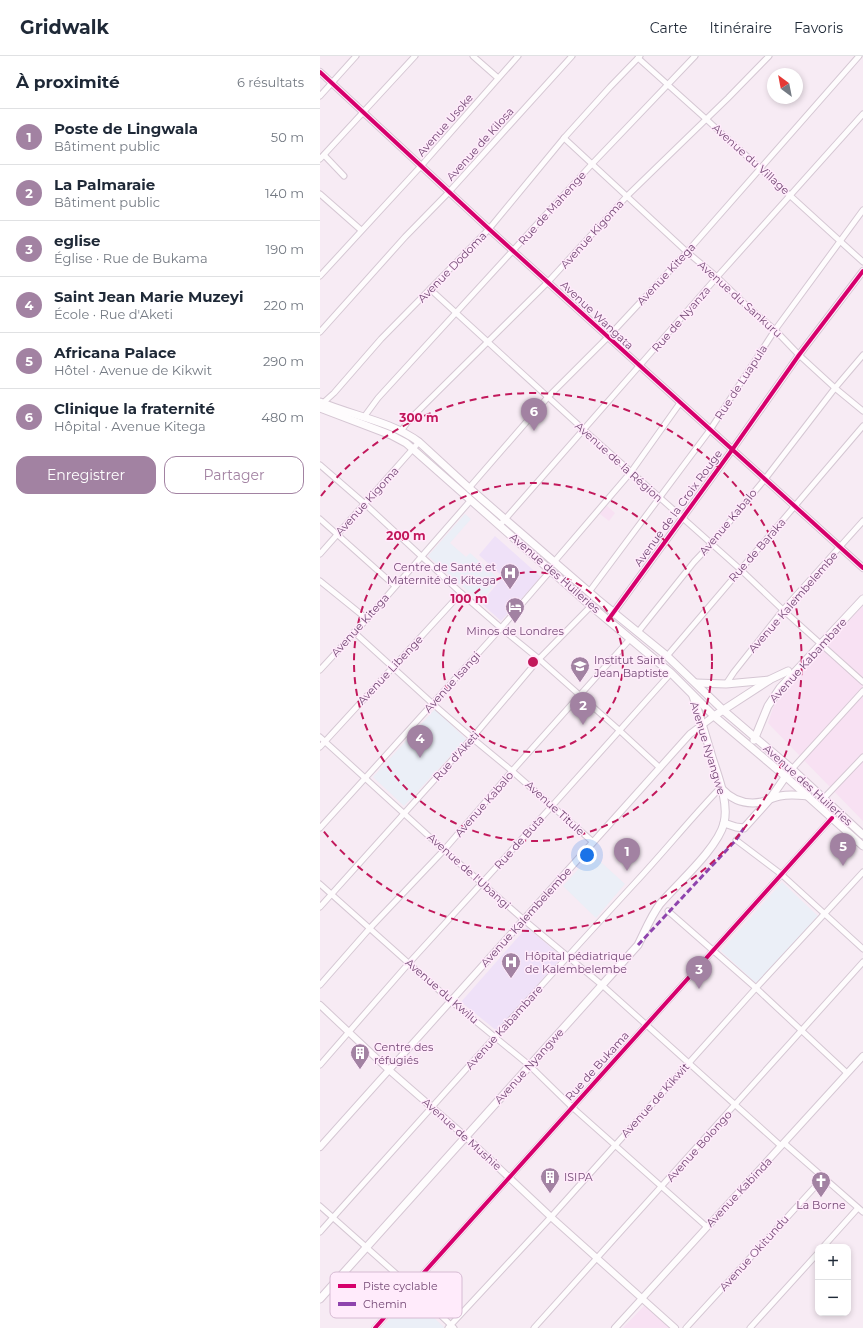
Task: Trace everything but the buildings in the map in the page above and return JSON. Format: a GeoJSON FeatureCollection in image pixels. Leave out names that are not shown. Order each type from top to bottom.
{"type":"FeatureCollection","features":[{"type":"Feature","properties":{"kind":"main road","name":"Avenue des Huileries"},"geometry":{"type":"LineString","coordinates":[[321,404],[364,417],[401,431],[419,442],[469,488],[612,613],[668,656],[723,710],[862,832]]}},
{"type":"Feature","properties":{"kind":"main road","name":"Avenue des Huileries"},"geometry":{"type":"LineString","coordinates":[[321,404],[406,443],[591,606],[671,673],[714,716],[809,796],[863,846]]}},
{"type":"Feature","properties":{"kind":"main road","name":"Avenue Kabambare"},"geometry":{"type":"LineString","coordinates":[[750,747],[768,706],[780,688],[863,599]]}},
{"type":"Feature","properties":{"kind":"main road","name":"Avenue Kalembelembe"},"geometry":{"type":"LineString","coordinates":[[714,716],[771,679],[788,670]]}},
{"type":"Feature","properties":{"kind":"main road"},"geometry":{"type":"LineString","coordinates":[[696,683],[726,684],[771,679]]}},
{"type":"Feature","properties":{"kind":"main road","name":"Avenue Nyangwe"},"geometry":{"type":"LineString","coordinates":[[345,1272],[638,944],[660,904],[711,848],[718,837],[724,824],[725,806],[721,787],[693,696]]}},
{"type":"Feature","properties":{"kind":"main road"},"geometry":{"type":"LineString","coordinates":[[724,824],[736,828],[744,828],[770,799],[785,776],[792,769]]}},
{"type":"Feature","properties":{"kind":"main road"},"geometry":{"type":"LineString","coordinates":[[721,787],[729,796],[737,801],[756,803],[781,795],[795,794],[809,796]]}},
{"type":"Feature","properties":{"kind":"main road","name":"Avenue Nyangwe"},"geometry":{"type":"LineString","coordinates":[[320,1299],[330,1288]]}},
{"type":"Feature","properties":{"kind":"street"},"geometry":{"type":"LineString","coordinates":[[320,96],[356,56]]}},
{"type":"Feature","properties":{"kind":"street"},"geometry":{"type":"LineString","coordinates":[[344,176],[322,157],[415,56]]}},
{"type":"Feature","properties":{"kind":"street"},"geometry":{"type":"LineString","coordinates":[[474,56],[498,78]]}},
{"type":"Feature","properties":{"kind":"street","name":"Avenue Usoke"},"geometry":{"type":"LineString","coordinates":[[320,276],[421,166],[518,56]]}},
{"type":"Feature","properties":{"kind":"street","name":"Avenue de Kilosa"},"geometry":{"type":"LineString","coordinates":[[320,332],[405,237],[449,192],[572,56]]}},
{"type":"Feature","properties":{"kind":"street","name":"Rue de Mahenge"},"geometry":{"type":"LineString","coordinates":[[364,417],[378,398],[456,312],[592,164],[695,56]]}},
{"type":"Feature","properties":{"kind":"street","name":"Avenue Kigoma"},"geometry":{"type":"LineString","coordinates":[[401,431],[409,420],[548,282],[627,196],[769,56]]}},
{"type":"Feature","properties":{"kind":"street","name":"Avenue Kitega"},"geometry":{"type":"LineString","coordinates":[[469,488],[548,397],[608,337],[687,252],[859,56]]}},
{"type":"Feature","properties":{"kind":"street","name":"Avenue du Village"},"geometry":{"type":"LineString","coordinates":[[639,57],[863,262]]}},
{"type":"Feature","properties":{"kind":"street","name":"Avenue Dodoma"},"geometry":{"type":"LineString","coordinates":[[321,404],[334,393],[381,340],[489,229],[564,138],[639,57]]}},
{"type":"Feature","properties":{"kind":"street","name":"Avenue Wangata"},"geometry":{"type":"LineString","coordinates":[[320,72],[489,229],[514,250],[680,403],[863,568]]}},
{"type":"Feature","properties":{"kind":"street","name":"Rue de Nyanza"},"geometry":{"type":"LineString","coordinates":[[500,525],[717,277],[863,114]]}},
{"type":"Feature","properties":{"kind":"street","name":"Avenue du Sankuru"},"geometry":{"type":"LineString","coordinates":[[564,138],[687,252],[775,330],[799,355],[835,388],[863,411]]}},
{"type":"Feature","properties":{"kind":"street"},"geometry":{"type":"LineString","coordinates":[[320,194],[361,230]]}},
{"type":"Feature","properties":{"kind":"street","name":"Rue de Luapula"},"geometry":{"type":"LineString","coordinates":[[589,592],[710,430],[775,330],[863,210]]}},
{"type":"Feature","properties":{"kind":"street","name":"Avenue de la Croix Rouge"},"geometry":{"type":"LineString","coordinates":[[608,620],[799,355],[863,271]]}},
{"type":"Feature","properties":{"kind":"street","name":"Avenue de la Région"},"geometry":{"type":"LineString","coordinates":[[430,289],[863,682]]}},
{"type":"Feature","properties":{"kind":"street","name":"Avenue Kabalo"},"geometry":{"type":"LineString","coordinates":[[638,632],[694,562],[711,544],[765,479],[835,388],[863,355]]}},
{"type":"Feature","properties":{"kind":"street"},"geometry":{"type":"LineString","coordinates":[[554,562],[631,472],[680,403]]}},
{"type":"Feature","properties":{"kind":"street","name":"Rue de Baraka"},"geometry":{"type":"LineString","coordinates":[[668,656],[863,426]]}},
{"type":"Feature","properties":{"kind":"street","name":"Avenue Kigoma"},"geometry":{"type":"LineString","coordinates":[[320,554],[419,442]]}},
{"type":"Feature","properties":{"kind":"street"},"geometry":{"type":"LineString","coordinates":[[320,464],[461,593],[539,659],[660,768]]}},
{"type":"Feature","properties":{"kind":"street","name":"Avenue Kitega"},"geometry":{"type":"LineString","coordinates":[[320,670],[367,619],[471,500]]}},
{"type":"Feature","properties":{"kind":"street"},"geometry":{"type":"LineString","coordinates":[[320,519],[395,586]]}},
{"type":"Feature","properties":{"kind":"street","name":"Avenue Kalembelembe"},"geometry":{"type":"LineString","coordinates":[[726,684],[783,610],[863,521]]}},
{"type":"Feature","properties":{"kind":"street","name":"Avenue Isangi"},"geometry":{"type":"LineString","coordinates":[[320,828],[433,704],[551,570]]}},
{"type":"Feature","properties":{"kind":"street"},"geometry":{"type":"LineString","coordinates":[[320,581],[367,619]]}},
{"type":"Feature","properties":{"kind":"street","name":"Avenue Libenge"},"geometry":{"type":"LineString","coordinates":[[320,747],[461,593]]}},
{"type":"Feature","properties":{"kind":"street","name":"Rue d'Aketi"},"geometry":{"type":"LineString","coordinates":[[320,907],[472,738],[539,659],[591,606]]}},
{"type":"Feature","properties":{"kind":"street","name":"Avenue Titule"},"geometry":{"type":"LineString","coordinates":[[354,632],[433,704],[512,770],[593,842]]}},
{"type":"Feature","properties":{"kind":"street","name":"Avenue Kabalo"},"geometry":{"type":"LineString","coordinates":[[320,985],[370,928],[444,850],[512,770],[581,696],[630,639]]}},
{"type":"Feature","properties":{"kind":"street","name":"Avenue Kalembelembe"},"geometry":{"type":"LineString","coordinates":[[788,670],[804,662]]}},
{"type":"Feature","properties":{"kind":"street","name":"Rue de Buta"},"geometry":{"type":"LineString","coordinates":[[320,1065],[409,963],[671,673]]}},
{"type":"Feature","properties":{"kind":"street"},"geometry":{"type":"LineString","coordinates":[[792,769],[863,691]]}},
{"type":"Feature","properties":{"kind":"street","name":"Avenue Kalembelembe"},"geometry":{"type":"LineString","coordinates":[[320,1147],[690,734],[714,716]]}},
{"type":"Feature","properties":{"kind":"street","name":"Avenue de l'Ubangi"},"geometry":{"type":"LineString","coordinates":[[320,736],[444,850],[524,920],[602,985],[688,1064],[863,1212]]}},
{"type":"Feature","properties":{"kind":"street"},"geometry":{"type":"LineString","coordinates":[[824,798],[863,757]]}},
{"type":"Feature","properties":{"kind":"street","name":"Avenue Kabambare"},"geometry":{"type":"LineString","coordinates":[[320,1232],[433,1108],[567,956],[721,787]]}},
{"type":"Feature","properties":{"kind":"street","name":"Rue de Bukama"},"geometry":{"type":"LineString","coordinates":[[424,1272],[832,818]]}},
{"type":"Feature","properties":{"kind":"street"},"geometry":{"type":"LineString","coordinates":[[854,837],[862,832]]}},
{"type":"Feature","properties":{"kind":"street"},"geometry":{"type":"LineString","coordinates":[[736,840],[781,874],[863,948]]}},
{"type":"Feature","properties":{"kind":"street","name":"Avenue de Kikwit"},"geometry":{"type":"LineString","coordinates":[[462,1315],[756,988],[863,872]]}},
{"type":"Feature","properties":{"kind":"street","name":"Avenue du Kwilu"},"geometry":{"type":"LineString","coordinates":[[320,884],[451,1000],[529,1065],[572,1107],[707,1227]]}},
{"type":"Feature","properties":{"kind":"street"},"geometry":{"type":"LineString","coordinates":[[668,911],[756,988],[847,1073]]}},
{"type":"Feature","properties":{"kind":"street","name":"Avenue Bolongo"},"geometry":{"type":"LineString","coordinates":[[534,1328],[863,962]]}},
{"type":"Feature","properties":{"kind":"street","name":"Avenue de Mushie"},"geometry":{"type":"LineString","coordinates":[[320,1005],[389,1070],[466,1137],[551,1217],[674,1328]]}},
{"type":"Feature","properties":{"kind":"street","name":"Avenue Kabinda"},"geometry":{"type":"LineString","coordinates":[[615,1328],[863,1056]]}},
{"type":"Feature","properties":{"kind":"street","name":"Avenue Okitundu"},"geometry":{"type":"LineString","coordinates":[[686,1328],[823,1178]]}},
{"type":"Feature","properties":{"kind":"street"},"geometry":{"type":"LineString","coordinates":[[320,1206],[394,1272]]}},
{"type":"Feature","properties":{"kind":"street"},"geometry":{"type":"LineString","coordinates":[[826,1244],[858,1208]]}},
{"type":"Feature","properties":{"kind":"street"},"geometry":{"type":"LineString","coordinates":[[751,1328],[815,1256]]}},
{"type":"Feature","properties":{"kind":"street","name":"Rue de Bukama"},"geometry":{"type":"LineString","coordinates":[[375,1328],[384,1318]]}},
{"type":"Feature","properties":{"kind":"street"},"geometry":{"type":"LineString","coordinates":[[442,1318],[451,1327]]}},
{"type":"Feature","properties":{"kind":"street","name":"Avenue de Kikwit"},"geometry":{"type":"LineString","coordinates":[[451,1327],[459,1318]]}},
{"type":"Feature","properties":{"kind":"shaded area"},"geometry":{"type":"Polygon","coordinates":[[[606,505],[615,513],[609,521],[600,514],[606,505]]]}},
{"type":"Feature","properties":{"kind":"shaded area"},"geometry":{"type":"Polygon","coordinates":[[[465,514],[471,519],[450,543],[466,557],[470,553],[499,579],[480,602],[428,556],[465,514]]]}},
{"type":"Feature","properties":{"kind":"shaded area","name":"Centre de Santé et Maternité de Kitega"},"geometry":{"type":"Polygon","coordinates":[[[495,536],[541,577],[501,621],[481,603],[503,577],[479,555],[495,536]]]}},
{"type":"Feature","properties":{"kind":"shaded area"},"geometry":{"type":"Polygon","coordinates":[[[863,605],[863,821],[768,723],[774,705],[863,605]]]}},
{"type":"Feature","properties":{"kind":"shaded area"},"geometry":{"type":"Polygon","coordinates":[[[435,709],[466,739],[404,806],[373,777],[435,709]]]}},
{"type":"Feature","properties":{"kind":"shaded area"},"geometry":{"type":"Polygon","coordinates":[[[592,854],[625,884],[596,918],[563,886],[592,854]]]}},
{"type":"Feature","properties":{"kind":"shaded area"},"geometry":{"type":"Polygon","coordinates":[[[782,882],[818,916],[756,983],[721,951],[782,882]]]}},
{"type":"Feature","properties":{"kind":"shaded area","name":"Hôpital pédiatrique de Kalembelembe"},"geometry":{"type":"Polygon","coordinates":[[[527,927],[562,957],[497,1031],[461,1002],[527,927]]]}},
{"type":"Feature","properties":{"kind":"shaded area"},"geometry":{"type":"Polygon","coordinates":[[[645,1305],[670,1328],[623,1328],[645,1305]]]}},
{"type":"Feature","properties":{"kind":"shaded area"},"geometry":{"type":"Polygon","coordinates":[[[391,1318],[434,1318],[444,1327],[443,1328],[382,1328],[391,1318]]]}},
{"type":"Feature","properties":{"kind":"marked path"},"geometry":{"type":"LineString","coordinates":[[638,945],[736,840],[744,828]]}},
{"type":"Feature","properties":{"kind":"cycle path"},"geometry":{"type":"LineString","coordinates":[[320,72],[489,229],[863,568]]}},
{"type":"Feature","properties":{"kind":"cycle path"},"geometry":{"type":"LineString","coordinates":[[608,620],[799,355],[863,271]]}},
{"type":"Feature","properties":{"kind":"cycle path"},"geometry":{"type":"LineString","coordinates":[[424,1272],[832,818]]}},
{"type":"Feature","properties":{"kind":"cycle path"},"geometry":{"type":"LineString","coordinates":[[375,1328],[384,1318]]}},
{"type":"Feature","properties":{"kind":"place","name":"Clinique la fraternité"},"geometry":{"type":"Point","coordinates":[534,431]}},
{"type":"Feature","properties":{"kind":"place","name":"Centre de Santé et Maternité de Kitega"},"geometry":{"type":"Point","coordinates":[510,590]}},
{"type":"Feature","properties":{"kind":"place","name":"Minos de Londres"},"geometry":{"type":"Point","coordinates":[515,624]}},
{"type":"Feature","properties":{"kind":"place","name":"Institut Saint Jean Baptiste"},"geometry":{"type":"Point","coordinates":[580,683]}},
{"type":"Feature","properties":{"kind":"place","name":"La Palmaraie"},"geometry":{"type":"Point","coordinates":[583,725]}},
{"type":"Feature","properties":{"kind":"place","name":"Saint Jean Marie Muzeyi"},"geometry":{"type":"Point","coordinates":[420,758]}},
{"type":"Feature","properties":{"kind":"place","name":"Africana Palace"},"geometry":{"type":"Point","coordinates":[843,866]}},
{"type":"Feature","properties":{"kind":"place","name":"Poste de Lingwala"},"geometry":{"type":"Point","coordinates":[627,871]}},
{"type":"Feature","properties":{"kind":"place","name":"Hôpital pédiatrique de Kalembelembe"},"geometry":{"type":"Point","coordinates":[511,979]}},
{"type":"Feature","properties":{"kind":"place","name":"eglise"},"geometry":{"type":"Point","coordinates":[699,989]}},
{"type":"Feature","properties":{"kind":"place","name":"Centre des réfugiés"},"geometry":{"type":"Point","coordinates":[360,1070]}},
{"type":"Feature","properties":{"kind":"place","name":"ISIPA"},"geometry":{"type":"Point","coordinates":[550,1194]}},
{"type":"Feature","properties":{"kind":"place","name":"La Borne"},"geometry":{"type":"Point","coordinates":[821,1198]}}]}
